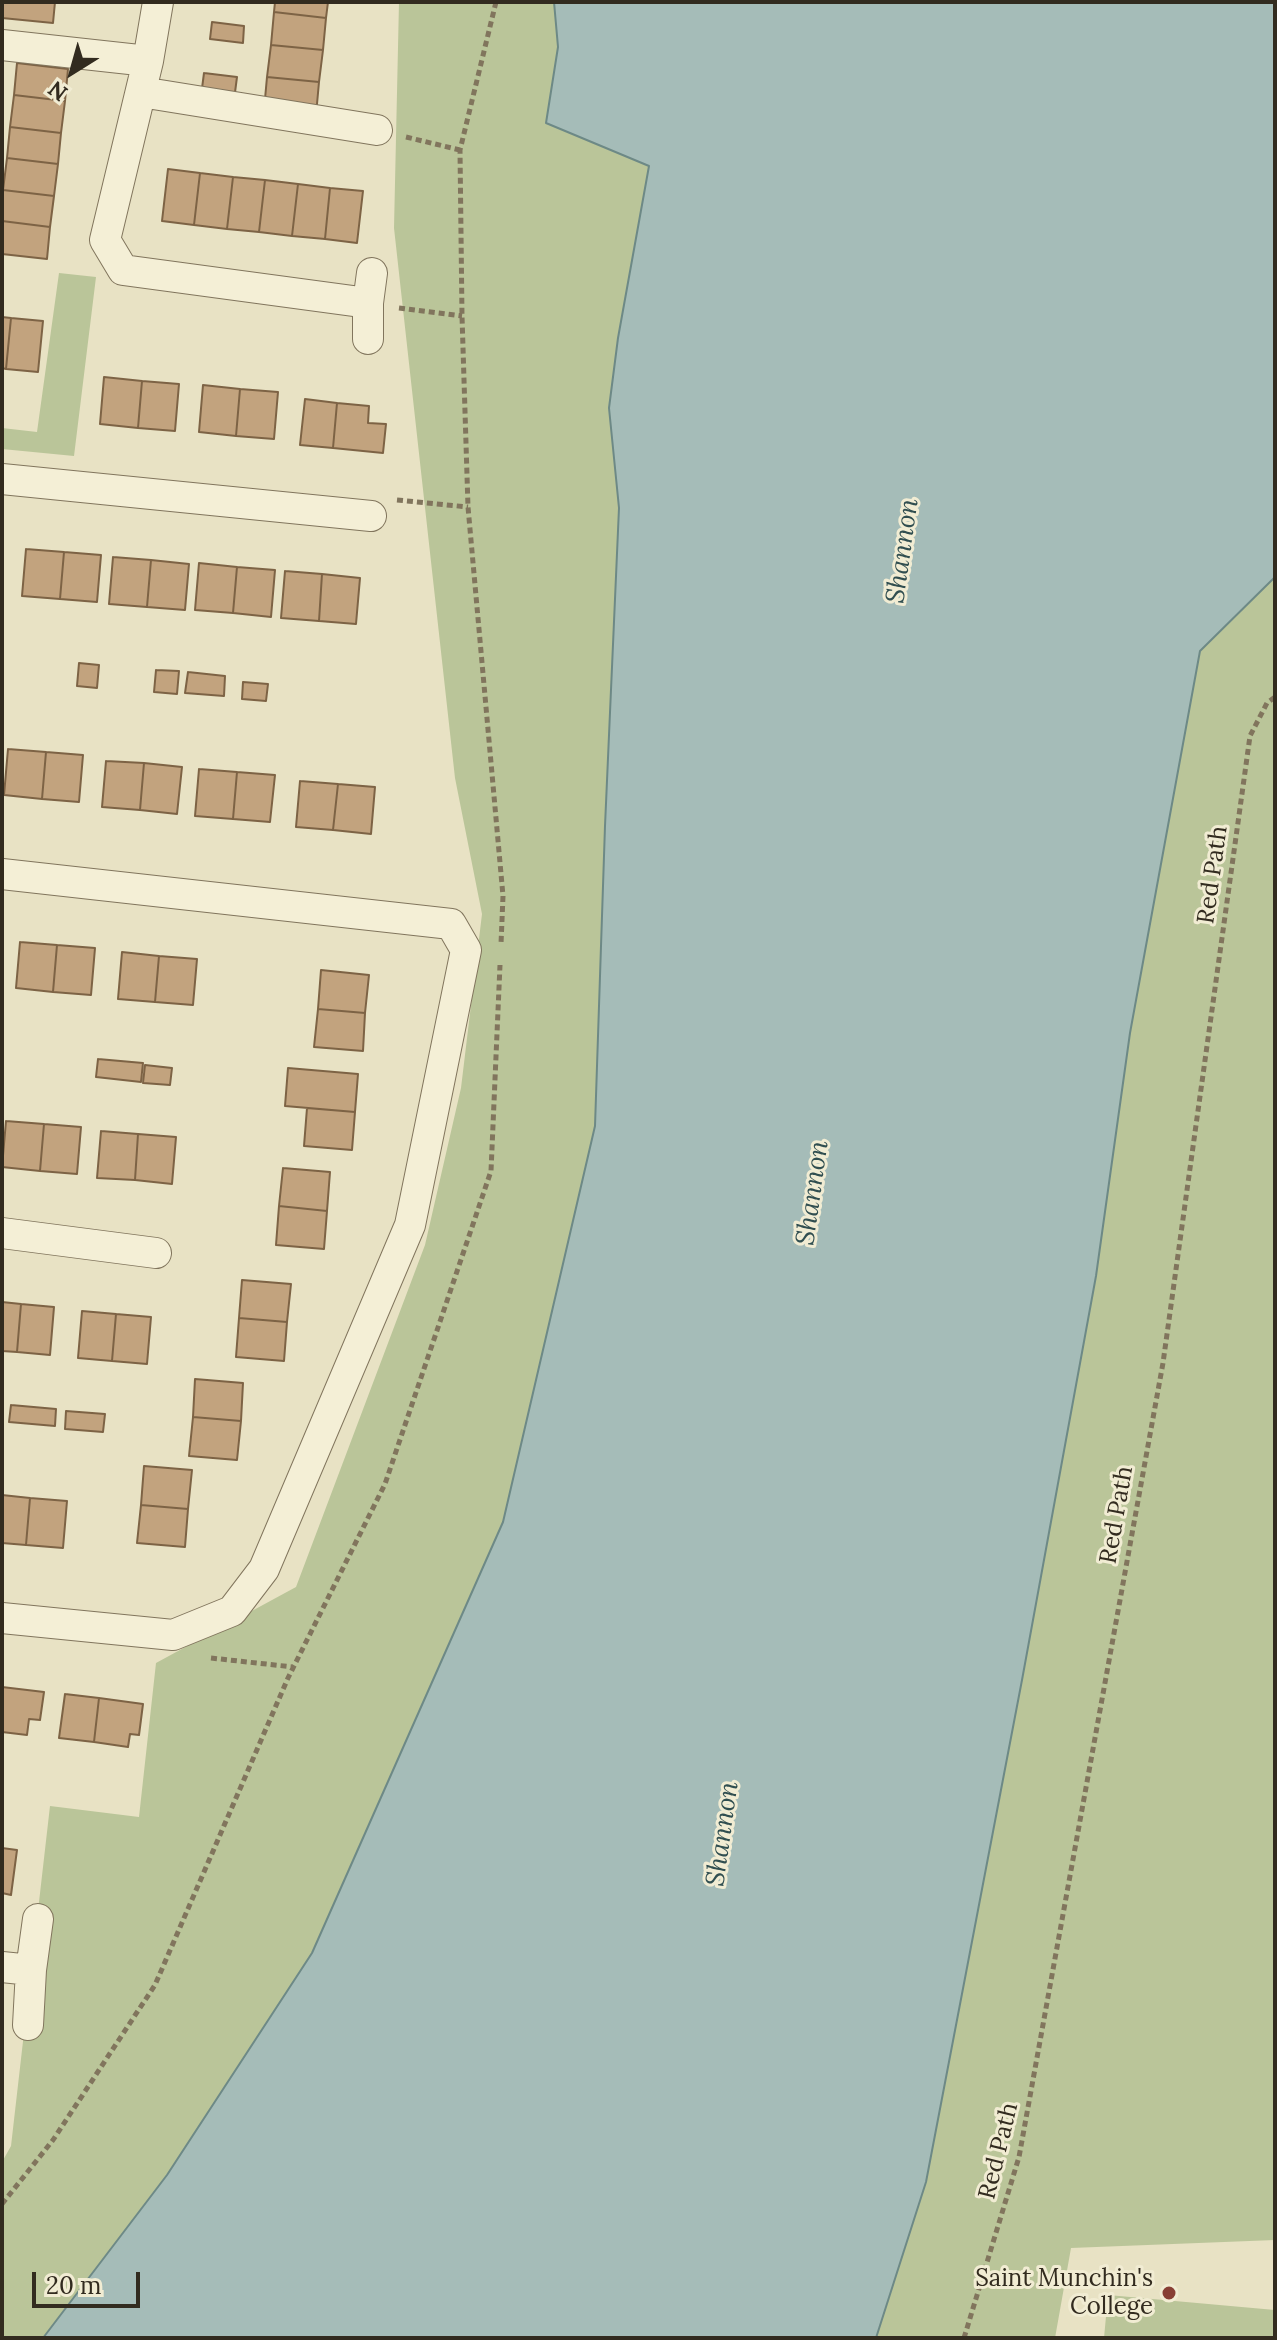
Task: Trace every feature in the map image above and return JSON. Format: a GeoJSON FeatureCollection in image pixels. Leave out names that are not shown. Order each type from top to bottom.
{"type":"FeatureCollection","features":[{"type":"Feature","properties":{"kind":"street"},"geometry":{"type":"LineString","coordinates":[[158,2],[148,61],[105,240],[123,270],[368,303]]}},
{"type":"Feature","properties":{"kind":"street"},"geometry":{"type":"LineString","coordinates":[[2,45],[148,61]]}},
{"type":"Feature","properties":{"kind":"street"},"geometry":{"type":"LineString","coordinates":[[141,92],[377,130]]}},
{"type":"Feature","properties":{"kind":"street"},"geometry":{"type":"LineString","coordinates":[[368,339],[372,273]]}},
{"type":"Feature","properties":{"kind":"street"},"geometry":{"type":"LineString","coordinates":[[2,479],[371,516]]}},
{"type":"Feature","properties":{"kind":"street"},"geometry":{"type":"LineString","coordinates":[[2,874],[451,924],[466,950],[410,1225],[264,1569],[232,1611],[173,1635],[2,1618]]}},
{"type":"Feature","properties":{"kind":"street"},"geometry":{"type":"LineString","coordinates":[[2,1233],[156,1253]]}},
{"type":"Feature","properties":{"kind":"street"},"geometry":{"type":"LineString","coordinates":[[28,2025],[17,1968],[38,1919]]}},
{"type":"Feature","properties":{"kind":"path"},"geometry":{"type":"LineString","coordinates":[[2,2204],[53,2140],[155,1985],[288,1678],[385,1484],[491,1171],[503,896],[468,507],[460,150],[496,2]]}},
{"type":"Feature","properties":{"kind":"path"},"geometry":{"type":"LineString","coordinates":[[377,130],[460,150]]}},
{"type":"Feature","properties":{"kind":"path"},"geometry":{"type":"LineString","coordinates":[[368,303],[462,316]]}},
{"type":"Feature","properties":{"kind":"path"},"geometry":{"type":"LineString","coordinates":[[371,516],[394,500],[468,507]]}},
{"type":"Feature","properties":{"kind":"path","name":"Red Path"},"geometry":{"type":"LineString","coordinates":[[964,2338],[1019,2157],[1163,1363],[1250,736],[1267,703],[1275,697]]}},
{"type":"Feature","properties":{"kind":"green space"},"geometry":{"type":"Polygon","coordinates":[[[399,2],[554,2],[558,47],[547,123],[649,165],[618,338],[609,408],[619,508],[595,1126],[503,1522],[312,1953],[167,2175],[43,2338],[2,2338],[2,2162],[11,2146],[50,1806],[139,1817],[156,1663],[296,1587],[425,1245],[461,1088],[482,914],[455,778],[394,228],[399,2]]]}},
{"type":"Feature","properties":{"kind":"green space"},"geometry":{"type":"Polygon","coordinates":[[[59,273],[96,277],[74,456],[2,449],[2,428],[37,432],[59,273]]]}},
{"type":"Feature","properties":{"kind":"green space"},"geometry":{"type":"Polygon","coordinates":[[[1275,577],[1275,2240],[1071,2248],[1055,2338],[876,2338],[926,2182],[1096,1276],[1130,1033],[1200,651],[1275,577]]]}},
{"type":"Feature","properties":{"kind":"green space"},"geometry":{"type":"Polygon","coordinates":[[[1108,2295],[1275,2310],[1275,2338],[1104,2338],[1108,2295]]]}},
{"type":"Feature","properties":{"kind":"water","name":"Shannon"},"geometry":{"type":"Polygon","coordinates":[[[554,2],[1275,2],[1275,577],[1200,651],[1130,1033],[1096,1276],[926,2182],[876,2338],[43,2338],[167,2175],[312,1953],[503,1522],[595,1126],[619,508],[609,408],[618,338],[649,166],[546,123],[558,47],[554,2]]]}},
{"type":"Feature","properties":{"kind":"building"},"geometry":{"type":"Polygon","coordinates":[[[3,2],[55,2],[53,23],[2,18],[3,2]]]}},
{"type":"Feature","properties":{"kind":"building"},"geometry":{"type":"Polygon","coordinates":[[[275,2],[328,2],[326,18],[274,12],[275,2]]]}},
{"type":"Feature","properties":{"kind":"building"},"geometry":{"type":"Polygon","coordinates":[[[274,12],[326,18],[323,50],[271,45],[274,12]]]}},
{"type":"Feature","properties":{"kind":"building"},"geometry":{"type":"Polygon","coordinates":[[[212,22],[244,26],[243,43],[210,39],[212,22]]]}},
{"type":"Feature","properties":{"kind":"building"},"geometry":{"type":"Polygon","coordinates":[[[271,45],[323,50],[319,82],[267,77],[271,45]]]}},
{"type":"Feature","properties":{"kind":"building"},"geometry":{"type":"Polygon","coordinates":[[[17,63],[68,69],[65,101],[14,95],[17,63]]]}},
{"type":"Feature","properties":{"kind":"building"},"geometry":{"type":"Polygon","coordinates":[[[204,73],[237,77],[234,100],[201,96],[204,73]]]}},
{"type":"Feature","properties":{"kind":"building"},"geometry":{"type":"Polygon","coordinates":[[[267,77],[319,82],[316,115],[264,110],[267,77]]]}},
{"type":"Feature","properties":{"kind":"building"},"geometry":{"type":"Polygon","coordinates":[[[14,95],[65,101],[61,133],[10,127],[14,95]]]}},
{"type":"Feature","properties":{"kind":"building"},"geometry":{"type":"Polygon","coordinates":[[[10,127],[61,133],[58,164],[7,158],[10,127]]]}},
{"type":"Feature","properties":{"kind":"building"},"geometry":{"type":"Polygon","coordinates":[[[7,158],[58,164],[54,196],[3,190],[7,158]]]}},
{"type":"Feature","properties":{"kind":"building"},"geometry":{"type":"Polygon","coordinates":[[[168,169],[200,173],[194,225],[162,221],[168,169]]]}},
{"type":"Feature","properties":{"kind":"building"},"geometry":{"type":"Polygon","coordinates":[[[200,173],[233,177],[227,229],[194,225],[200,173]]]}},
{"type":"Feature","properties":{"kind":"building"},"geometry":{"type":"Polygon","coordinates":[[[233,177],[265,180],[259,232],[227,229],[233,177]]]}},
{"type":"Feature","properties":{"kind":"building"},"geometry":{"type":"Polygon","coordinates":[[[265,180],[298,184],[292,236],[259,232],[265,180]]]}},
{"type":"Feature","properties":{"kind":"building"},"geometry":{"type":"Polygon","coordinates":[[[298,184],[330,188],[325,239],[292,236],[298,184]]]}},
{"type":"Feature","properties":{"kind":"building"},"geometry":{"type":"Polygon","coordinates":[[[330,188],[363,191],[357,243],[325,239],[330,188]]]}},
{"type":"Feature","properties":{"kind":"building"},"geometry":{"type":"Polygon","coordinates":[[[3,190],[54,196],[50,227],[2,221],[3,190]]]}},
{"type":"Feature","properties":{"kind":"building"},"geometry":{"type":"Polygon","coordinates":[[[2,221],[50,227],[47,259],[2,254],[2,221]]]}},
{"type":"Feature","properties":{"kind":"building"},"geometry":{"type":"Polygon","coordinates":[[[2,317],[11,318],[6,369],[2,368],[2,317]]]}},
{"type":"Feature","properties":{"kind":"building"},"geometry":{"type":"Polygon","coordinates":[[[11,318],[43,321],[38,372],[6,369],[11,318]]]}},
{"type":"Feature","properties":{"kind":"building"},"geometry":{"type":"Polygon","coordinates":[[[104,377],[142,381],[138,428],[100,424],[104,377]]]}},
{"type":"Feature","properties":{"kind":"building"},"geometry":{"type":"Polygon","coordinates":[[[142,381],[179,384],[175,431],[138,428],[142,381]]]}},
{"type":"Feature","properties":{"kind":"building"},"geometry":{"type":"Polygon","coordinates":[[[203,385],[240,389],[236,436],[199,432],[203,385]]]}},
{"type":"Feature","properties":{"kind":"building"},"geometry":{"type":"Polygon","coordinates":[[[240,389],[278,392],[274,439],[236,436],[240,389]]]}},
{"type":"Feature","properties":{"kind":"building"},"geometry":{"type":"Polygon","coordinates":[[[305,399],[337,403],[333,448],[300,445],[305,399]]]}},
{"type":"Feature","properties":{"kind":"building"},"geometry":{"type":"Polygon","coordinates":[[[337,403],[369,406],[368,423],[386,424],[383,453],[333,448],[337,403]]]}},
{"type":"Feature","properties":{"kind":"building"},"geometry":{"type":"Polygon","coordinates":[[[26,549],[64,552],[60,599],[22,596],[26,549]]]}},
{"type":"Feature","properties":{"kind":"building"},"geometry":{"type":"Polygon","coordinates":[[[64,552],[101,555],[97,602],[60,599],[64,552]]]}},
{"type":"Feature","properties":{"kind":"building"},"geometry":{"type":"Polygon","coordinates":[[[113,557],[151,560],[147,607],[109,604],[113,557]]]}},
{"type":"Feature","properties":{"kind":"building"},"geometry":{"type":"Polygon","coordinates":[[[151,560],[189,564],[185,610],[147,607],[151,560]]]}},
{"type":"Feature","properties":{"kind":"building"},"geometry":{"type":"Polygon","coordinates":[[[199,563],[237,567],[233,613],[195,610],[199,563]]]}},
{"type":"Feature","properties":{"kind":"building"},"geometry":{"type":"Polygon","coordinates":[[[237,567],[275,570],[271,617],[233,613],[237,567]]]}},
{"type":"Feature","properties":{"kind":"building"},"geometry":{"type":"Polygon","coordinates":[[[285,571],[322,574],[319,621],[281,618],[285,571]]]}},
{"type":"Feature","properties":{"kind":"building"},"geometry":{"type":"Polygon","coordinates":[[[322,574],[360,578],[356,624],[319,621],[322,574]]]}},
{"type":"Feature","properties":{"kind":"building"},"geometry":{"type":"Polygon","coordinates":[[[79,663],[99,665],[97,688],[77,686],[79,663]]]}},
{"type":"Feature","properties":{"kind":"building"},"geometry":{"type":"Polygon","coordinates":[[[156,670],[179,671],[177,694],[154,692],[156,670]]]}},
{"type":"Feature","properties":{"kind":"building"},"geometry":{"type":"Polygon","coordinates":[[[188,672],[225,676],[224,696],[185,693],[188,672]]]}},
{"type":"Feature","properties":{"kind":"building"},"geometry":{"type":"Polygon","coordinates":[[[243,682],[268,684],[266,701],[242,699],[243,682]]]}},
{"type":"Feature","properties":{"kind":"building"},"geometry":{"type":"Polygon","coordinates":[[[8,749],[46,752],[42,799],[4,795],[8,749]]]}},
{"type":"Feature","properties":{"kind":"building"},"geometry":{"type":"Polygon","coordinates":[[[46,752],[83,755],[79,802],[42,799],[46,752]]]}},
{"type":"Feature","properties":{"kind":"building"},"geometry":{"type":"Polygon","coordinates":[[[106,761],[144,763],[140,810],[102,807],[106,761]]]}},
{"type":"Feature","properties":{"kind":"building"},"geometry":{"type":"Polygon","coordinates":[[[144,763],[182,767],[177,814],[140,810],[144,763]]]}},
{"type":"Feature","properties":{"kind":"building"},"geometry":{"type":"Polygon","coordinates":[[[199,769],[237,772],[233,819],[195,816],[199,769]]]}},
{"type":"Feature","properties":{"kind":"building"},"geometry":{"type":"Polygon","coordinates":[[[237,772],[275,775],[270,822],[233,819],[237,772]]]}},
{"type":"Feature","properties":{"kind":"building"},"geometry":{"type":"Polygon","coordinates":[[[300,781],[338,784],[333,830],[296,827],[300,781]]]}},
{"type":"Feature","properties":{"kind":"building"},"geometry":{"type":"Polygon","coordinates":[[[338,784],[375,787],[371,834],[333,830],[338,784]]]}},
{"type":"Feature","properties":{"kind":"building"},"geometry":{"type":"Polygon","coordinates":[[[20,942],[57,945],[53,992],[16,988],[20,942]]]}},
{"type":"Feature","properties":{"kind":"building"},"geometry":{"type":"Polygon","coordinates":[[[57,945],[95,948],[91,995],[53,992],[57,945]]]}},
{"type":"Feature","properties":{"kind":"building"},"geometry":{"type":"Polygon","coordinates":[[[122,952],[159,956],[155,1002],[118,999],[122,952]]]}},
{"type":"Feature","properties":{"kind":"building"},"geometry":{"type":"Polygon","coordinates":[[[159,956],[197,959],[193,1005],[155,1002],[159,956]]]}},
{"type":"Feature","properties":{"kind":"building"},"geometry":{"type":"Polygon","coordinates":[[[321,970],[369,975],[365,1013],[318,1009],[321,970]]]}},
{"type":"Feature","properties":{"kind":"building"},"geometry":{"type":"Polygon","coordinates":[[[318,1009],[365,1013],[363,1051],[314,1047],[318,1009]]]}},
{"type":"Feature","properties":{"kind":"building"},"geometry":{"type":"Polygon","coordinates":[[[98,1059],[143,1063],[141,1082],[96,1077],[98,1059]]]}},
{"type":"Feature","properties":{"kind":"building"},"geometry":{"type":"Polygon","coordinates":[[[145,1065],[172,1068],[170,1085],[143,1083],[145,1065]]]}},
{"type":"Feature","properties":{"kind":"building"},"geometry":{"type":"Polygon","coordinates":[[[288,1068],[358,1074],[355,1112],[285,1106],[288,1068]]]}},
{"type":"Feature","properties":{"kind":"building"},"geometry":{"type":"Polygon","coordinates":[[[307,1108],[355,1112],[352,1150],[304,1146],[307,1108]]]}},
{"type":"Feature","properties":{"kind":"building"},"geometry":{"type":"Polygon","coordinates":[[[6,1121],[44,1124],[40,1171],[2,1167],[6,1121]]]}},
{"type":"Feature","properties":{"kind":"building"},"geometry":{"type":"Polygon","coordinates":[[[44,1124],[81,1127],[77,1174],[40,1171],[44,1124]]]}},
{"type":"Feature","properties":{"kind":"building"},"geometry":{"type":"Polygon","coordinates":[[[101,1131],[138,1134],[135,1180],[97,1178],[101,1131]]]}},
{"type":"Feature","properties":{"kind":"building"},"geometry":{"type":"Polygon","coordinates":[[[138,1134],[176,1137],[172,1184],[135,1180],[138,1134]]]}},
{"type":"Feature","properties":{"kind":"building"},"geometry":{"type":"Polygon","coordinates":[[[283,1168],[330,1172],[327,1211],[279,1206],[283,1168]]]}},
{"type":"Feature","properties":{"kind":"building"},"geometry":{"type":"Polygon","coordinates":[[[279,1206],[327,1211],[324,1249],[276,1245],[279,1206]]]}},
{"type":"Feature","properties":{"kind":"building"},"geometry":{"type":"Polygon","coordinates":[[[242,1280],[291,1284],[287,1322],[239,1318],[242,1280]]]}},
{"type":"Feature","properties":{"kind":"building"},"geometry":{"type":"Polygon","coordinates":[[[2,1302],[21,1304],[17,1352],[2,1351],[2,1302]]]}},
{"type":"Feature","properties":{"kind":"building"},"geometry":{"type":"Polygon","coordinates":[[[21,1304],[54,1307],[50,1355],[17,1352],[21,1304]]]}},
{"type":"Feature","properties":{"kind":"building"},"geometry":{"type":"Polygon","coordinates":[[[82,1311],[116,1314],[112,1361],[78,1358],[82,1311]]]}},
{"type":"Feature","properties":{"kind":"building"},"geometry":{"type":"Polygon","coordinates":[[[116,1314],[151,1317],[147,1364],[112,1361],[116,1314]]]}},
{"type":"Feature","properties":{"kind":"building"},"geometry":{"type":"Polygon","coordinates":[[[239,1318],[287,1322],[284,1361],[236,1357],[239,1318]]]}},
{"type":"Feature","properties":{"kind":"building"},"geometry":{"type":"Polygon","coordinates":[[[195,1379],[243,1383],[241,1421],[193,1417],[195,1379]]]}},
{"type":"Feature","properties":{"kind":"building"},"geometry":{"type":"Polygon","coordinates":[[[11,1405],[56,1409],[55,1426],[9,1422],[11,1405]]]}},
{"type":"Feature","properties":{"kind":"building"},"geometry":{"type":"Polygon","coordinates":[[[66,1411],[105,1414],[103,1432],[65,1429],[66,1411]]]}},
{"type":"Feature","properties":{"kind":"building"},"geometry":{"type":"Polygon","coordinates":[[[193,1417],[241,1421],[237,1460],[189,1456],[193,1417]]]}},
{"type":"Feature","properties":{"kind":"building"},"geometry":{"type":"Polygon","coordinates":[[[144,1466],[192,1470],[188,1509],[141,1505],[144,1466]]]}},
{"type":"Feature","properties":{"kind":"building"},"geometry":{"type":"Polygon","coordinates":[[[2,1495],[30,1498],[26,1545],[2,1543],[2,1495]]]}},
{"type":"Feature","properties":{"kind":"building"},"geometry":{"type":"Polygon","coordinates":[[[30,1498],[67,1501],[63,1548],[26,1545],[30,1498]]]}},
{"type":"Feature","properties":{"kind":"building"},"geometry":{"type":"Polygon","coordinates":[[[141,1505],[188,1509],[185,1547],[137,1543],[141,1505]]]}},
{"type":"Feature","properties":{"kind":"building"},"geometry":{"type":"Polygon","coordinates":[[[2,1687],[44,1692],[40,1720],[29,1719],[27,1735],[2,1732],[2,1687]]]}},
{"type":"Feature","properties":{"kind":"building"},"geometry":{"type":"Polygon","coordinates":[[[65,1694],[99,1698],[94,1742],[59,1738],[65,1694]]]}},
{"type":"Feature","properties":{"kind":"building"},"geometry":{"type":"Polygon","coordinates":[[[99,1698],[143,1704],[139,1735],[130,1734],[128,1747],[94,1742],[99,1698]]]}},
{"type":"Feature","properties":{"kind":"building"},"geometry":{"type":"Polygon","coordinates":[[[2,1848],[17,1850],[11,1895],[2,1893],[2,1848]]]}},
{"type":"Feature","properties":{"kind":"place","name":"Saint Munchin's College"},"geometry":{"type":"Point","coordinates":[1169,2293]}}]}
